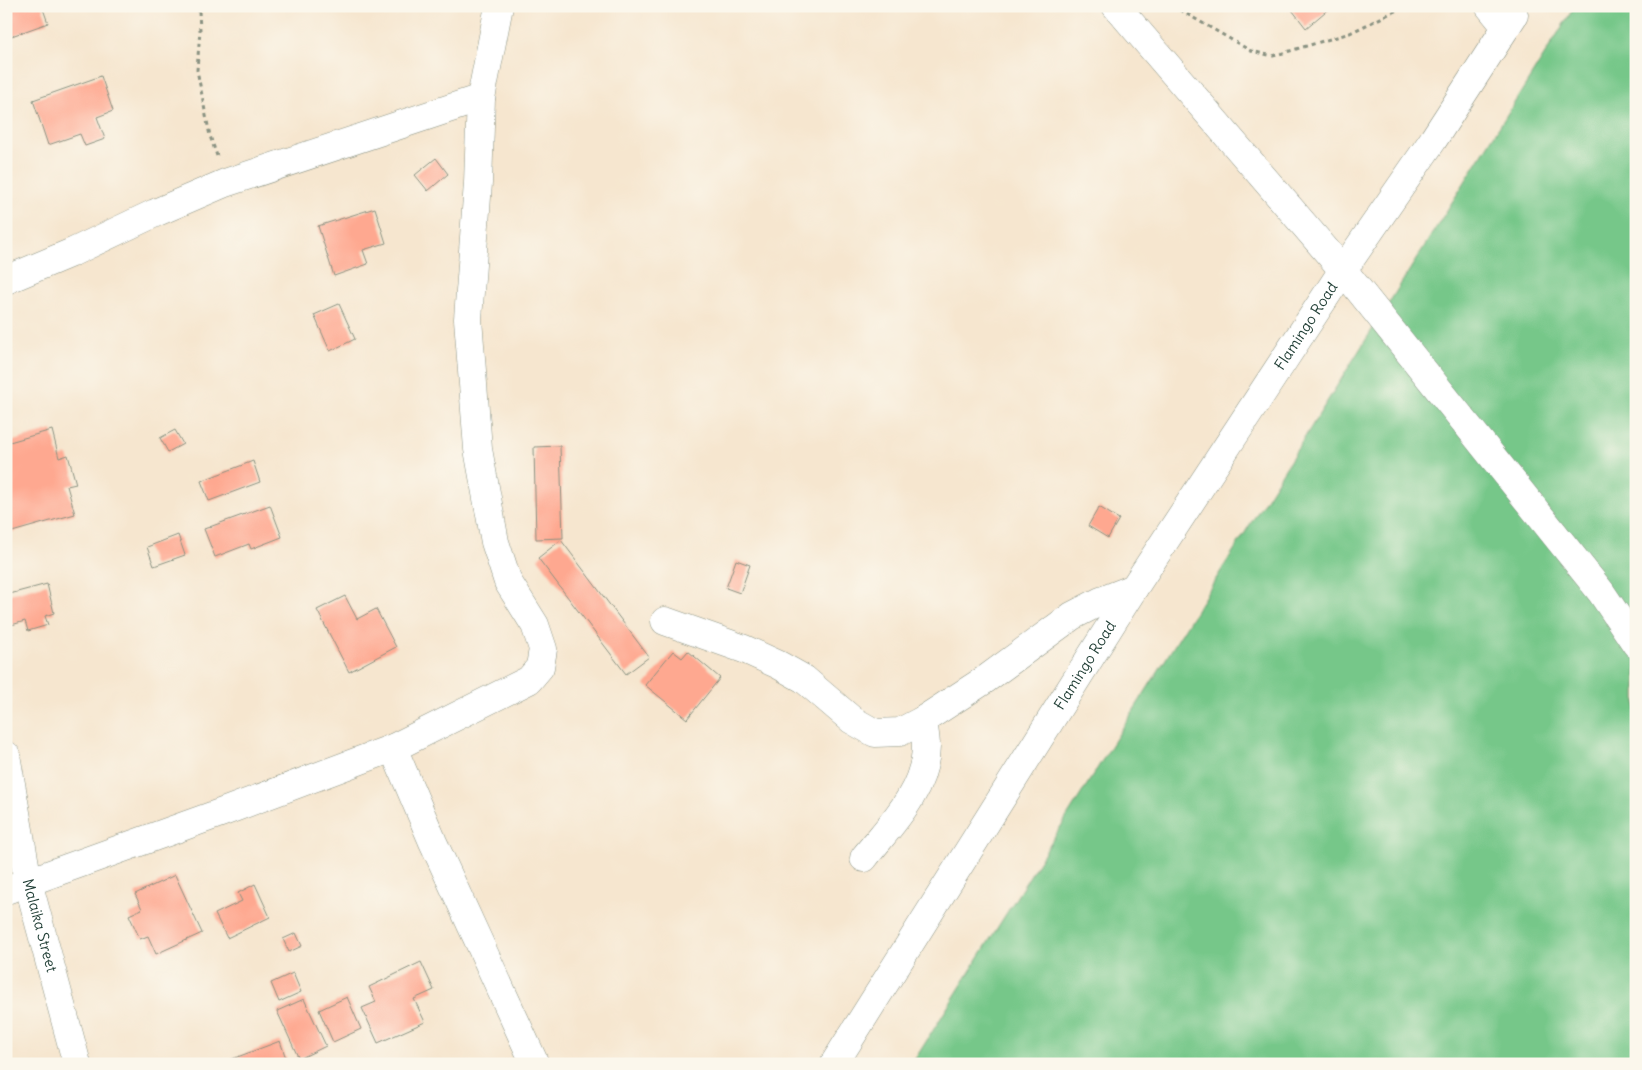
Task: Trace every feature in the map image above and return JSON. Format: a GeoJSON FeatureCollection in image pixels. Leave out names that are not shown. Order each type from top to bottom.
{"type":"FeatureCollection","features":[{"type":"Feature","properties":{"kind":"street"},"geometry":{"type":"LineString","coordinates":[[17,886],[392,748],[529,680],[540,668],[543,650],[535,625],[508,582],[495,542],[478,449],[468,319],[478,183],[481,98],[500,6]]}},
{"type":"Feature","properties":{"kind":"street"},"geometry":{"type":"LineString","coordinates":[[1116,6],[1343,270],[1601,592],[1636,644]]}},
{"type":"Feature","properties":{"kind":"street","name":"Flamingo Road"},"geometry":{"type":"LineString","coordinates":[[834,1064],[1134,588],[1343,270],[1433,140],[1503,16]]}},
{"type":"Feature","properties":{"kind":"street"},"geometry":{"type":"LineString","coordinates":[[6,280],[73,252],[155,213],[225,183],[481,98]]}},
{"type":"Feature","properties":{"kind":"street"},"geometry":{"type":"LineString","coordinates":[[664,621],[744,649],[779,665],[804,679],[852,720],[875,733],[900,732],[923,720],[986,679],[1072,616],[1101,601],[1134,588]]}},
{"type":"Feature","properties":{"kind":"street"},"geometry":{"type":"LineString","coordinates":[[864,858],[912,797],[922,770],[926,748],[923,720]]}},
{"type":"Feature","properties":{"kind":"street"},"geometry":{"type":"LineString","coordinates":[[392,748],[535,1064]]}},
{"type":"Feature","properties":{"kind":"street","name":"Malaika Street"},"geometry":{"type":"LineString","coordinates":[[6,755],[17,886],[77,1064]]}},
{"type":"Feature","properties":{"kind":"path"},"geometry":{"type":"LineString","coordinates":[[1173,6],[1251,51],[1273,56],[1350,34],[1397,10],[1401,6]]}},
{"type":"Feature","properties":{"kind":"path"},"geometry":{"type":"LineString","coordinates":[[199,11],[200,30],[197,70],[210,136],[225,183]]}},
{"type":"Feature","properties":{"kind":"green space"},"geometry":{"type":"Polygon","coordinates":[[[1575,6],[1636,6],[1636,1064],[912,1064],[1575,6]]]}},
{"type":"Feature","properties":{"kind":"building"},"geometry":{"type":"Polygon","coordinates":[[[6,6],[42,6],[48,23],[6,38],[6,6]]]}},
{"type":"Feature","properties":{"kind":"building"},"geometry":{"type":"Polygon","coordinates":[[[1289,6],[1332,6],[1306,28],[1289,6]]]}},
{"type":"Feature","properties":{"kind":"building"},"geometry":{"type":"Polygon","coordinates":[[[101,76],[113,111],[97,117],[105,139],[85,146],[80,134],[48,145],[33,100],[101,76]]]}},
{"type":"Feature","properties":{"kind":"building"},"geometry":{"type":"Polygon","coordinates":[[[436,158],[448,174],[428,191],[415,175],[436,158]]]}},
{"type":"Feature","properties":{"kind":"building"},"geometry":{"type":"Polygon","coordinates":[[[375,208],[386,243],[363,250],[368,264],[334,276],[318,226],[375,208]]]}},
{"type":"Feature","properties":{"kind":"building"},"geometry":{"type":"Polygon","coordinates":[[[339,304],[355,339],[330,351],[314,315],[339,304]]]}},
{"type":"Feature","properties":{"kind":"building"},"geometry":{"type":"Polygon","coordinates":[[[52,430],[59,458],[68,455],[76,484],[67,486],[75,514],[12,532],[6,512],[6,455],[9,454],[6,443],[52,430]]]}},
{"type":"Feature","properties":{"kind":"building"},"geometry":{"type":"Polygon","coordinates":[[[175,430],[183,444],[168,452],[160,438],[175,430]]]}},
{"type":"Feature","properties":{"kind":"building"},"geometry":{"type":"Polygon","coordinates":[[[560,446],[563,538],[536,539],[534,447],[560,446]]]}},
{"type":"Feature","properties":{"kind":"building"},"geometry":{"type":"Polygon","coordinates":[[[253,461],[260,482],[209,501],[201,481],[253,461]]]}},
{"type":"Feature","properties":{"kind":"building"},"geometry":{"type":"Polygon","coordinates":[[[270,505],[282,537],[251,549],[249,544],[215,557],[204,529],[270,505]]]}},
{"type":"Feature","properties":{"kind":"building"},"geometry":{"type":"Polygon","coordinates":[[[1099,507],[1119,519],[1108,538],[1088,526],[1099,507]]]}},
{"type":"Feature","properties":{"kind":"building"},"geometry":{"type":"Polygon","coordinates":[[[178,535],[185,555],[154,566],[147,547],[178,535]]]}},
{"type":"Feature","properties":{"kind":"building"},"geometry":{"type":"Polygon","coordinates":[[[561,540],[649,657],[626,674],[538,558],[561,540]]]}},
{"type":"Feature","properties":{"kind":"building"},"geometry":{"type":"Polygon","coordinates":[[[736,560],[750,565],[740,593],[726,588],[736,560]]]}},
{"type":"Feature","properties":{"kind":"building"},"geometry":{"type":"Polygon","coordinates":[[[47,584],[54,613],[45,616],[48,625],[28,631],[25,621],[8,626],[6,619],[6,595],[47,584]]]}},
{"type":"Feature","properties":{"kind":"building"},"geometry":{"type":"Polygon","coordinates":[[[345,596],[357,619],[376,609],[396,647],[349,672],[317,610],[345,596]]]}},
{"type":"Feature","properties":{"kind":"building"},"geometry":{"type":"Polygon","coordinates":[[[673,651],[682,658],[688,651],[720,678],[687,719],[645,685],[673,651]]]}},
{"type":"Feature","properties":{"kind":"building"},"geometry":{"type":"Polygon","coordinates":[[[175,875],[202,933],[156,954],[148,936],[140,939],[129,915],[142,909],[135,894],[175,875]]]}},
{"type":"Feature","properties":{"kind":"building"},"geometry":{"type":"Polygon","coordinates":[[[255,884],[270,917],[227,938],[215,914],[242,901],[238,893],[255,884]]]}},
{"type":"Feature","properties":{"kind":"building"},"geometry":{"type":"Polygon","coordinates":[[[296,933],[302,946],[289,952],[283,939],[296,933]]]}},
{"type":"Feature","properties":{"kind":"building"},"geometry":{"type":"Polygon","coordinates":[[[421,962],[434,990],[414,999],[425,1022],[378,1043],[362,1008],[376,1002],[369,987],[421,962]]]}},
{"type":"Feature","properties":{"kind":"building"},"geometry":{"type":"Polygon","coordinates":[[[293,973],[301,992],[279,1002],[271,983],[293,973]]]}},
{"type":"Feature","properties":{"kind":"building"},"geometry":{"type":"Polygon","coordinates":[[[347,997],[361,1029],[333,1042],[319,1010],[347,997]]]}},
{"type":"Feature","properties":{"kind":"building"},"geometry":{"type":"Polygon","coordinates":[[[304,999],[326,1046],[299,1059],[277,1011],[304,999]]]}},
{"type":"Feature","properties":{"kind":"building"},"geometry":{"type":"Polygon","coordinates":[[[280,1041],[288,1064],[224,1064],[224,1062],[280,1041]]]}}]}
